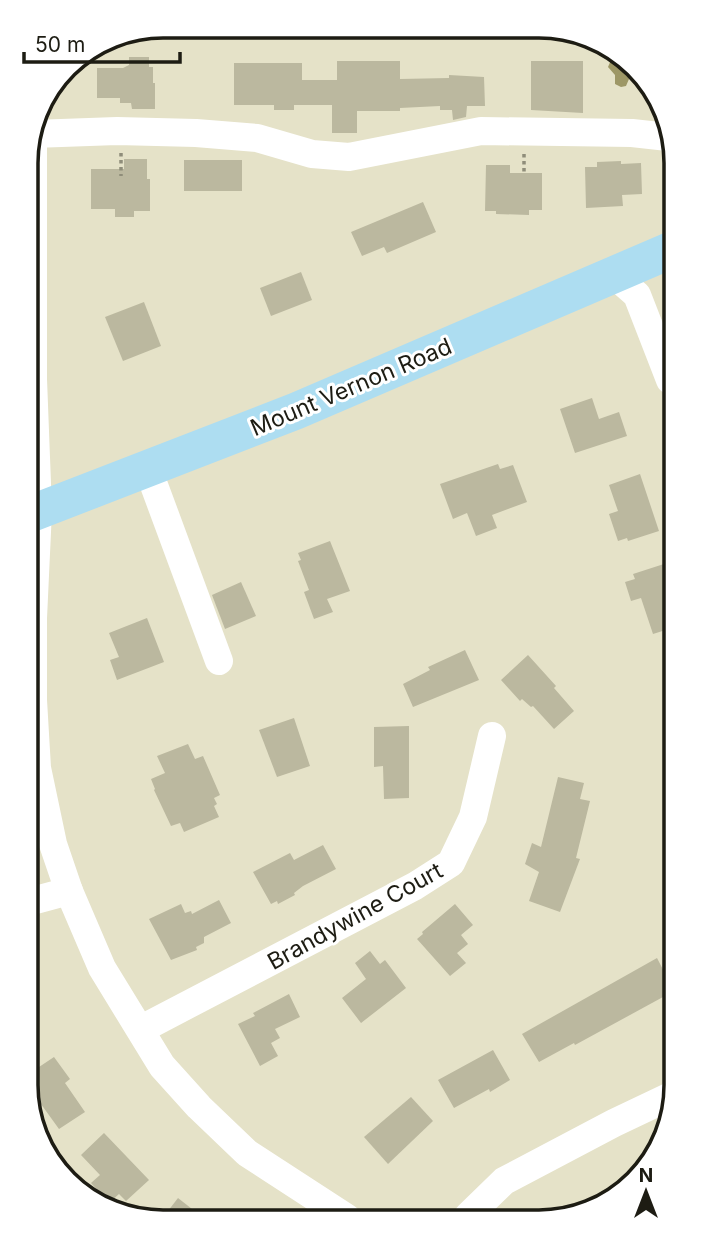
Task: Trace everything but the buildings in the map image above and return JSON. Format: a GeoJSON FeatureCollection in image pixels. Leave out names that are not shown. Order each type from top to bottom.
{"type":"FeatureCollection","features":[{"type":"Feature","properties":{"kind":"main road","name":"Mount Vernon Road"},"geometry":{"type":"LineString","coordinates":[[38,510],[296,411],[664,253]]}},
{"type":"Feature","properties":{"kind":"street"},"geometry":{"type":"LineString","coordinates":[[42,135],[117,131],[196,133],[257,138],[312,154],[349,157],[481,131],[660,135]]}},
{"type":"Feature","properties":{"kind":"street"},"geometry":{"type":"LineString","coordinates":[[614,275],[637,295],[664,364]]}},
{"type":"Feature","properties":{"kind":"street"},"geometry":{"type":"LineString","coordinates":[[148,469],[219,661]]}},
{"type":"Feature","properties":{"kind":"street","name":"Brandywine Court"},"geometry":{"type":"LineString","coordinates":[[142,1031],[415,886],[451,863],[473,817],[492,736]]}},
{"type":"Feature","properties":{"kind":"street"},"geometry":{"type":"LineString","coordinates":[[38,773],[53,844],[69,891],[102,968],[162,1066],[199,1107],[247,1153],[335,1210]]}},
{"type":"Feature","properties":{"kind":"street"},"geometry":{"type":"LineString","coordinates":[[38,899],[69,891]]}},
{"type":"Feature","properties":{"kind":"street"},"geometry":{"type":"LineString","coordinates":[[474,1210],[504,1181],[662,1101]]}},
{"type":"Feature","properties":{"kind":"shaded area"},"geometry":{"type":"Polygon","coordinates":[[[610,62],[629,78],[626,86],[615,84],[615,75],[608,67],[610,62]]]}}]}
